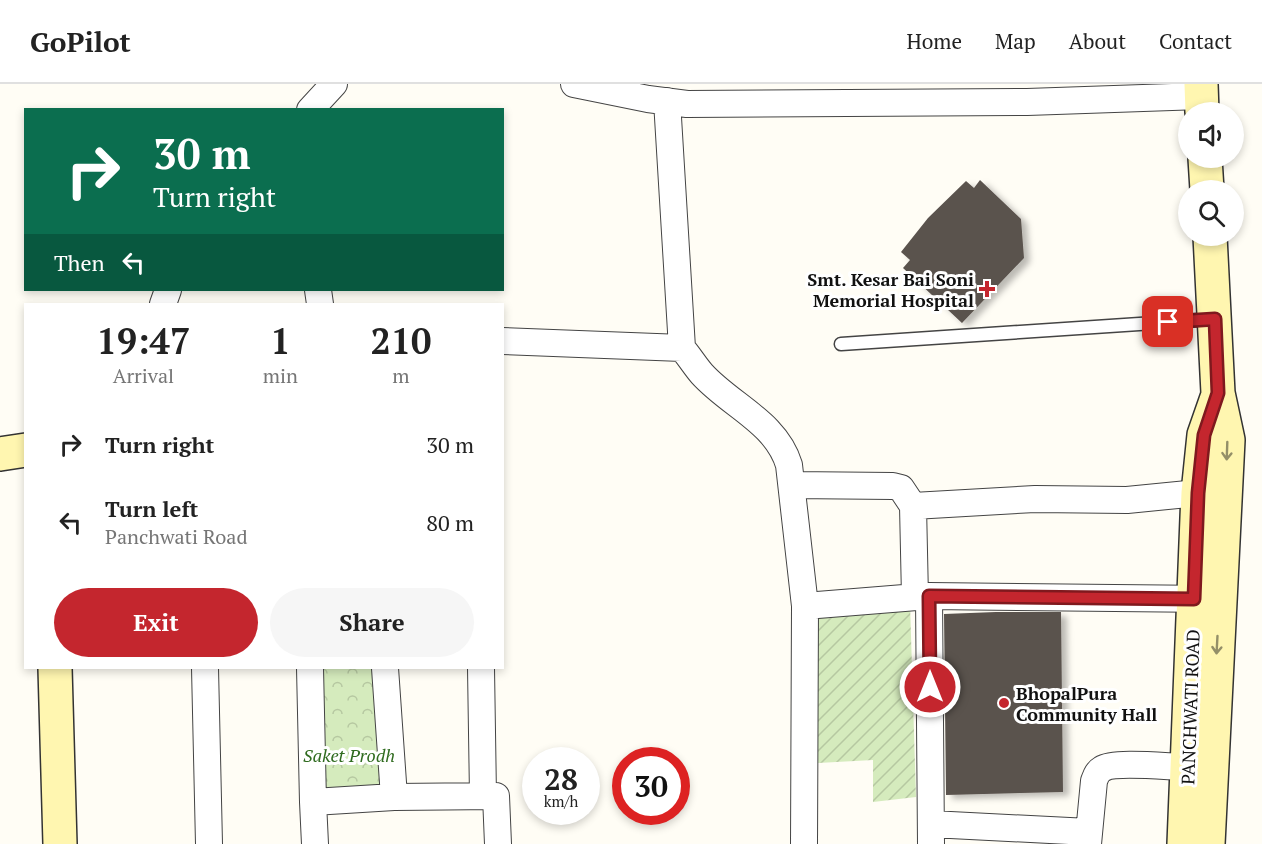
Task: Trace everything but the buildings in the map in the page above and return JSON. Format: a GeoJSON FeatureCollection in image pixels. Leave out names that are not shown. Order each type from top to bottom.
{"type":"FeatureCollection","features":[{"type":"Feature","properties":{"kind":"street"},"geometry":{"type":"LineString","coordinates":[[312,108],[334,84]]}},
{"type":"Feature","properties":{"kind":"street"},"geometry":{"type":"LineString","coordinates":[[574,84],[648,99],[687,104],[747,94],[1026,93],[1202,98]]}},
{"type":"Feature","properties":{"kind":"street"},"geometry":{"type":"LineString","coordinates":[[667,101],[682,348],[703,375],[776,438],[785,452],[789,465],[806,606],[804,844]]}},
{"type":"Feature","properties":{"kind":"street","name":"PANCHWATI ROAD"},"geometry":{"type":"LineString","coordinates":[[1184,844],[1188,767],[1228,440],[1218,393],[1211,246]]}},
{"type":"Feature","properties":{"kind":"street"},"geometry":{"type":"LineString","coordinates":[[504,341],[682,348]]}},
{"type":"Feature","properties":{"kind":"street","name":"PANCHWATI ROAD"},"geometry":{"type":"LineString","coordinates":[[1208,844],[1207,599],[1198,493],[1204,435],[1218,393]]}},
{"type":"Feature","properties":{"kind":"street"},"geometry":{"type":"LineString","coordinates":[[0,454],[24,450]]}},
{"type":"Feature","properties":{"kind":"street"},"geometry":{"type":"LineString","coordinates":[[792,485],[893,486],[901,488],[913,506],[922,596],[931,834],[1088,838],[1094,781],[1102,769],[1116,766],[1188,767]]}},
{"type":"Feature","properties":{"kind":"street"},"geometry":{"type":"LineString","coordinates":[[913,506],[1035,499],[1127,500],[1198,493]]}},
{"type":"Feature","properties":{"kind":"street"},"geometry":{"type":"LineString","coordinates":[[806,606],[922,596],[1207,599]]}},
{"type":"Feature","properties":{"kind":"street"},"geometry":{"type":"LineString","coordinates":[[55,669],[60,844]]}},
{"type":"Feature","properties":{"kind":"street"},"geometry":{"type":"LineString","coordinates":[[205,669],[209,844]]}},
{"type":"Feature","properties":{"kind":"street"},"geometry":{"type":"LineString","coordinates":[[310,669],[315,844]]}},
{"type":"Feature","properties":{"kind":"street"},"geometry":{"type":"LineString","coordinates":[[385,669],[394,797]]}},
{"type":"Feature","properties":{"kind":"street"},"geometry":{"type":"LineString","coordinates":[[481,669],[483,796]]}},
{"type":"Feature","properties":{"kind":"street"},"geometry":{"type":"LineString","coordinates":[[313,802],[394,797],[496,796],[498,844]]}},
{"type":"Feature","properties":{"kind":"lane"},"geometry":{"type":"LineString","coordinates":[[841,344],[1215,319]]}},
{"type":"Feature","properties":{"kind":"green space"},"geometry":{"type":"Polygon","coordinates":[[[910,603],[916,797],[873,802],[873,760],[818,763],[815,610],[910,603]]]}},
{"type":"Feature","properties":{"kind":"green space","name":"Saket Prodh"},"geometry":{"type":"Polygon","coordinates":[[[317,669],[374,669],[381,792],[319,794],[317,669]]]}},
{"type":"Feature","properties":{"kind":"place","name":"Smt. Kesar Bai Soni Memorial Hospital"},"geometry":{"type":"Point","coordinates":[987,289]}},
{"type":"Feature","properties":{"kind":"place","name":"BhopalPura Community Hall"},"geometry":{"type":"Point","coordinates":[1004,703]}},
{"type":"Feature","properties":{"kind":"route"},"geometry":{"type":"LineString","coordinates":[[930,687],[929,596],[1194,599],[1198,493],[1204,435],[1218,393],[1215,319],[1168,322]]}}]}
